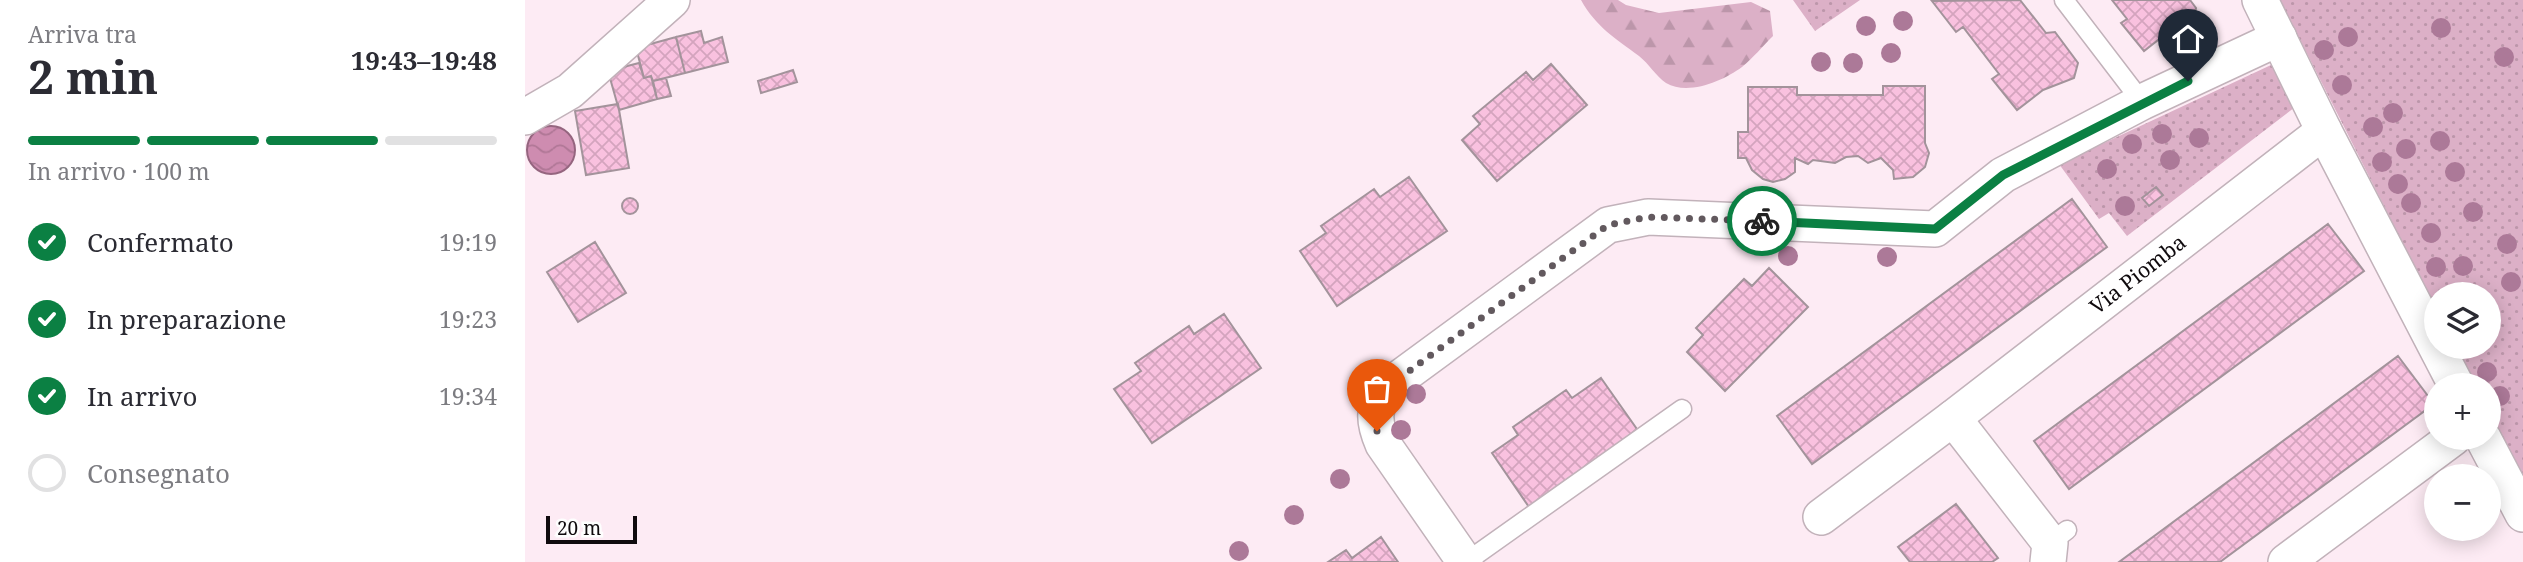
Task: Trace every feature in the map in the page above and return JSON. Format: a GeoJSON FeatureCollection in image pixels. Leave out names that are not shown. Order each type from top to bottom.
{"type":"FeatureCollection","features":[{"type":"Feature","properties":{"kind":"street"},"geometry":{"type":"LineString","coordinates":[[525,117],[570,91],[672,0]]}},
{"type":"Feature","properties":{"kind":"street"},"geometry":{"type":"LineString","coordinates":[[2260,0],[2324,131],[2450,373]]}},
{"type":"Feature","properties":{"kind":"street"},"geometry":{"type":"LineString","coordinates":[[1466,562],[1383,444],[1377,431],[1377,403],[1386,388],[1608,225],[1648,217],[1935,229],[2003,175],[2142,102],[2279,38]]}},
{"type":"Feature","properties":{"kind":"street","name":"Via Piomba"},"geometry":{"type":"LineString","coordinates":[[1821,517],[2324,131]]}},
{"type":"Feature","properties":{"kind":"street"},"geometry":{"type":"LineString","coordinates":[[1953,418],[2055,545]]}},
{"type":"Feature","properties":{"kind":"street"},"geometry":{"type":"LineString","coordinates":[[2286,562],[2437,450]]}},
{"type":"Feature","properties":{"kind":"street"},"geometry":{"type":"LineString","coordinates":[[2489,450],[2523,514]]}},
{"type":"Feature","properties":{"kind":"lane"},"geometry":{"type":"LineString","coordinates":[[2064,0],[2142,102]]}},
{"type":"Feature","properties":{"kind":"lane"},"geometry":{"type":"LineString","coordinates":[[1466,562],[1682,409]]}},
{"type":"Feature","properties":{"kind":"green space"},"geometry":{"type":"Polygon","coordinates":[[[1581,0],[1618,0],[1626,5],[1659,13],[1751,2],[1770,11],[1773,36],[1746,63],[1725,77],[1695,87],[1675,87],[1662,80],[1639,56],[1607,31],[1593,18],[1581,0]]]}},
{"type":"Feature","properties":{"kind":"green space"},"geometry":{"type":"Polygon","coordinates":[[[1793,0],[1860,0],[1815,31],[1793,0]]]}},
{"type":"Feature","properties":{"kind":"green space"},"geometry":{"type":"Polygon","coordinates":[[[2280,0],[2523,0],[2523,481],[2501,437],[2501,373],[2469,373],[2461,359],[2501,359],[2501,282],[2424,282],[2424,285],[2280,0]]]}},
{"type":"Feature","properties":{"kind":"green space"},"geometry":{"type":"Polygon","coordinates":[[[2271,65],[2299,104],[2127,236],[2109,213],[2099,219],[2059,164],[2271,65]]]}},
{"type":"Feature","properties":{"kind":"water"},"geometry":{"type":"Polygon","coordinates":[[[551,126],[560,127],[568,133],[574,141],[574,159],[568,167],[560,173],[551,174],[542,173],[534,167],[528,159],[527,150],[528,141],[534,133],[542,127],[551,126]]]}},
{"type":"Feature","properties":{"kind":"building"},"geometry":{"type":"Polygon","coordinates":[[[2020,0],[2046,33],[2055,32],[2078,63],[2074,78],[2043,90],[2017,110],[1992,79],[1999,74],[1963,27],[1956,32],[1932,1],[2020,0]]]}},
{"type":"Feature","properties":{"kind":"building"},"geometry":{"type":"Polygon","coordinates":[[[2112,0],[2190,0],[2196,8],[2193,25],[2162,37],[2144,51],[2121,23],[2127,19],[2112,0]]]}},
{"type":"Feature","properties":{"kind":"building"},"geometry":{"type":"Polygon","coordinates":[[[701,31],[704,43],[722,37],[728,62],[685,73],[676,37],[701,31]]]}},
{"type":"Feature","properties":{"kind":"building"},"geometry":{"type":"Polygon","coordinates":[[[676,37],[685,73],[653,81],[651,76],[644,78],[636,48],[676,37]]]}},
{"type":"Feature","properties":{"kind":"building"},"geometry":{"type":"Polygon","coordinates":[[[639,63],[644,78],[651,76],[657,99],[619,110],[608,71],[639,63]]]}},
{"type":"Feature","properties":{"kind":"building"},"geometry":{"type":"Polygon","coordinates":[[[1551,64],[1587,105],[1497,181],[1462,140],[1480,124],[1473,116],[1526,72],[1533,80],[1551,64]]]}},
{"type":"Feature","properties":{"kind":"building"},"geometry":{"type":"Polygon","coordinates":[[[793,70],[797,82],[761,93],[758,81],[793,70]]]}},
{"type":"Feature","properties":{"kind":"building"},"geometry":{"type":"Polygon","coordinates":[[[666,78],[671,96],[657,99],[653,81],[666,78]]]}},
{"type":"Feature","properties":{"kind":"building"},"geometry":{"type":"Polygon","coordinates":[[[1883,86],[1925,86],[1925,143],[1929,153],[1925,167],[1913,177],[1894,179],[1893,170],[1881,158],[1868,163],[1858,156],[1846,157],[1835,163],[1813,160],[1808,164],[1795,158],[1795,172],[1785,179],[1773,182],[1763,179],[1752,170],[1746,158],[1738,158],[1738,132],[1748,132],[1748,87],[1797,87],[1797,95],[1883,95],[1883,86]]]}},
{"type":"Feature","properties":{"kind":"building"},"geometry":{"type":"Polygon","coordinates":[[[618,104],[629,168],[586,175],[575,111],[618,104]]]}},
{"type":"Feature","properties":{"kind":"building"},"geometry":{"type":"Polygon","coordinates":[[[1409,177],[1447,231],[1337,306],[1300,251],[1326,233],[1321,226],[1374,189],[1380,197],[1409,177]]]}},
{"type":"Feature","properties":{"kind":"building"},"geometry":{"type":"Polygon","coordinates":[[[2156,187],[2163,195],[2149,206],[2142,198],[2156,187]]]}},
{"type":"Feature","properties":{"kind":"building"},"geometry":{"type":"Polygon","coordinates":[[[630,198],[636,200],[636,212],[630,214],[624,212],[622,206],[624,200],[630,198]]]}},
{"type":"Feature","properties":{"kind":"building"},"geometry":{"type":"Polygon","coordinates":[[[2072,199],[2107,247],[1812,464],[1777,416],[2072,199]]]}},
{"type":"Feature","properties":{"kind":"building"},"geometry":{"type":"Polygon","coordinates":[[[2328,224],[2364,271],[2069,489],[2034,441],[2328,224]]]}},
{"type":"Feature","properties":{"kind":"building"},"geometry":{"type":"Polygon","coordinates":[[[595,242],[626,293],[578,322],[547,272],[595,242]]]}},
{"type":"Feature","properties":{"kind":"building"},"geometry":{"type":"Polygon","coordinates":[[[1769,268],[1808,307],[1725,391],[1687,352],[1703,335],[1696,328],[1744,279],[1752,286],[1769,268]]]}},
{"type":"Feature","properties":{"kind":"building"},"geometry":{"type":"Polygon","coordinates":[[[1224,314],[1261,368],[1152,443],[1114,389],[1141,371],[1135,363],[1189,326],[1194,334],[1224,314]]]}},
{"type":"Feature","properties":{"kind":"building"},"geometry":{"type":"Polygon","coordinates":[[[2398,356],[2424,391],[2424,411],[2220,562],[2119,562],[2398,356]]]}},
{"type":"Feature","properties":{"kind":"building"},"geometry":{"type":"Polygon","coordinates":[[[1601,378],[1639,432],[1529,507],[1492,453],[1518,435],[1513,427],[1566,390],[1572,398],[1601,378]]]}},
{"type":"Feature","properties":{"kind":"building"},"geometry":{"type":"Polygon","coordinates":[[[1956,504],[1998,558],[1992,562],[1910,562],[1898,547],[1956,504]]]}},
{"type":"Feature","properties":{"kind":"building"},"geometry":{"type":"Polygon","coordinates":[[[1381,537],[1398,562],[1328,562],[1346,550],[1352,558],[1381,537]]]}},
{"type":"Feature","properties":{"kind":"way so far"},"geometry":{"type":"LineString","coordinates":[[1377,431],[1377,403],[1386,388],[1608,225],[1648,217],[1762,221]]}},
{"type":"Feature","properties":{"kind":"route"},"geometry":{"type":"LineString","coordinates":[[1762,221],[1935,229],[2003,175],[2142,102],[2188,81]]}}]}
